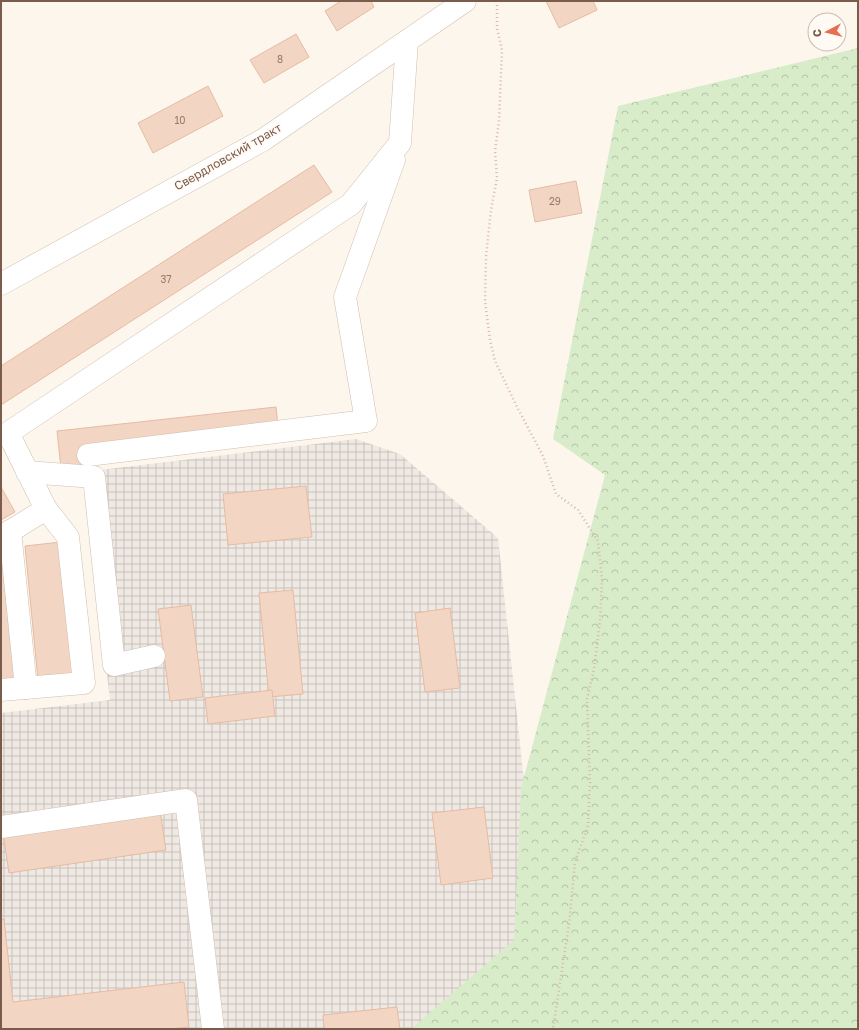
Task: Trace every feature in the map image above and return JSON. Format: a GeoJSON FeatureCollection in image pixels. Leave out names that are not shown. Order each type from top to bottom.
{"type":"FeatureCollection","features":[{"type":"Feature","properties":{"kind":"street","name":"Свердловский тракт"},"geometry":{"type":"LineString","coordinates":[[1,284],[263,140],[465,1]]}},
{"type":"Feature","properties":{"kind":"street"},"geometry":{"type":"LineString","coordinates":[[88,454],[366,422],[345,297],[400,143],[407,41]]}},
{"type":"Feature","properties":{"kind":"street"},"geometry":{"type":"LineString","coordinates":[[1,690],[84,683],[68,537],[46,509],[8,433],[351,204],[400,143]]}},
{"type":"Feature","properties":{"kind":"street"},"geometry":{"type":"LineString","coordinates":[[27,472],[94,477],[114,665],[154,656]]}},
{"type":"Feature","properties":{"kind":"street"},"geometry":{"type":"LineString","coordinates":[[26,688],[6,534],[46,509]]}},
{"type":"Feature","properties":{"kind":"street"},"geometry":{"type":"LineString","coordinates":[[1,827],[186,800],[213,1029]]}},
{"type":"Feature","properties":{"kind":"path"},"geometry":{"type":"LineString","coordinates":[[497,1],[497,28],[502,50],[499,121],[495,151],[498,178],[491,210],[486,257],[485,301],[490,340],[495,361],[543,456],[556,494],[578,510],[598,541],[602,579],[595,662],[587,699],[590,783],[588,826],[575,862],[569,924],[554,1029]]}},
{"type":"Feature","properties":{"kind":"shaded area"},"geometry":{"type":"Polygon","coordinates":[[[356,439],[400,454],[498,538],[540,931],[473,1029],[1,1029],[1,713],[110,700],[84,472],[356,439]]]}},
{"type":"Feature","properties":{"kind":"green space"},"geometry":{"type":"Polygon","coordinates":[[[858,48],[858,1029],[411,1029],[514,940],[521,788],[605,475],[553,439],[618,106],[841,52],[847,52],[847,51],[858,48]]]}},
{"type":"Feature","properties":{"kind":"building"},"geometry":{"type":"Polygon","coordinates":[[[341,1],[371,1],[374,7],[337,31],[325,11],[341,1]]]}},
{"type":"Feature","properties":{"kind":"building"},"geometry":{"type":"Polygon","coordinates":[[[546,1],[593,1],[597,10],[559,28],[546,1]]]}},
{"type":"Feature","properties":{"kind":"building"},"geometry":{"type":"Polygon","coordinates":[[[296,34],[309,57],[264,83],[250,60],[296,34]]]}},
{"type":"Feature","properties":{"kind":"building"},"geometry":{"type":"Polygon","coordinates":[[[208,86],[223,116],[153,153],[138,123],[208,86]]]}},
{"type":"Feature","properties":{"kind":"building"},"geometry":{"type":"Polygon","coordinates":[[[314,165],[332,192],[1,405],[1,366],[314,165]]]}},
{"type":"Feature","properties":{"kind":"building"},"geometry":{"type":"Polygon","coordinates":[[[576,181],[582,213],[535,222],[529,190],[576,181]]]}},
{"type":"Feature","properties":{"kind":"building"},"geometry":{"type":"Polygon","coordinates":[[[276,407],[278,426],[79,448],[81,466],[61,468],[57,431],[276,407]]]}},
{"type":"Feature","properties":{"kind":"building"},"geometry":{"type":"Polygon","coordinates":[[[306,486],[312,537],[228,545],[223,494],[306,486]]]}},
{"type":"Feature","properties":{"kind":"building"},"geometry":{"type":"Polygon","coordinates":[[[1,487],[15,512],[1,520],[1,487]]]}},
{"type":"Feature","properties":{"kind":"building"},"geometry":{"type":"Polygon","coordinates":[[[61,542],[74,676],[38,680],[25,546],[61,542]]]}},
{"type":"Feature","properties":{"kind":"building"},"geometry":{"type":"Polygon","coordinates":[[[3,569],[15,678],[1,680],[1,570],[3,569]]]}},
{"type":"Feature","properties":{"kind":"building"},"geometry":{"type":"Polygon","coordinates":[[[293,590],[303,694],[269,697],[259,593],[293,590]]]}},
{"type":"Feature","properties":{"kind":"building"},"geometry":{"type":"Polygon","coordinates":[[[191,605],[203,697],[170,701],[158,609],[191,605]]]}},
{"type":"Feature","properties":{"kind":"building"},"geometry":{"type":"Polygon","coordinates":[[[450,608],[460,688],[425,692],[415,613],[450,608]]]}},
{"type":"Feature","properties":{"kind":"building"},"geometry":{"type":"Polygon","coordinates":[[[272,690],[275,716],[208,724],[205,698],[272,690]]]}},
{"type":"Feature","properties":{"kind":"building"},"geometry":{"type":"Polygon","coordinates":[[[484,807],[493,878],[441,885],[432,813],[484,807]]]}},
{"type":"Feature","properties":{"kind":"building"},"geometry":{"type":"Polygon","coordinates":[[[160,811],[166,850],[9,873],[3,833],[160,811]]]}},
{"type":"Feature","properties":{"kind":"building"},"geometry":{"type":"Polygon","coordinates":[[[4,919],[13,1002],[184,982],[189,1027],[169,1029],[1,1029],[1,920],[4,919]]]}},
{"type":"Feature","properties":{"kind":"building"},"geometry":{"type":"Polygon","coordinates":[[[397,1007],[400,1029],[324,1029],[323,1015],[397,1007]]]}}]}
